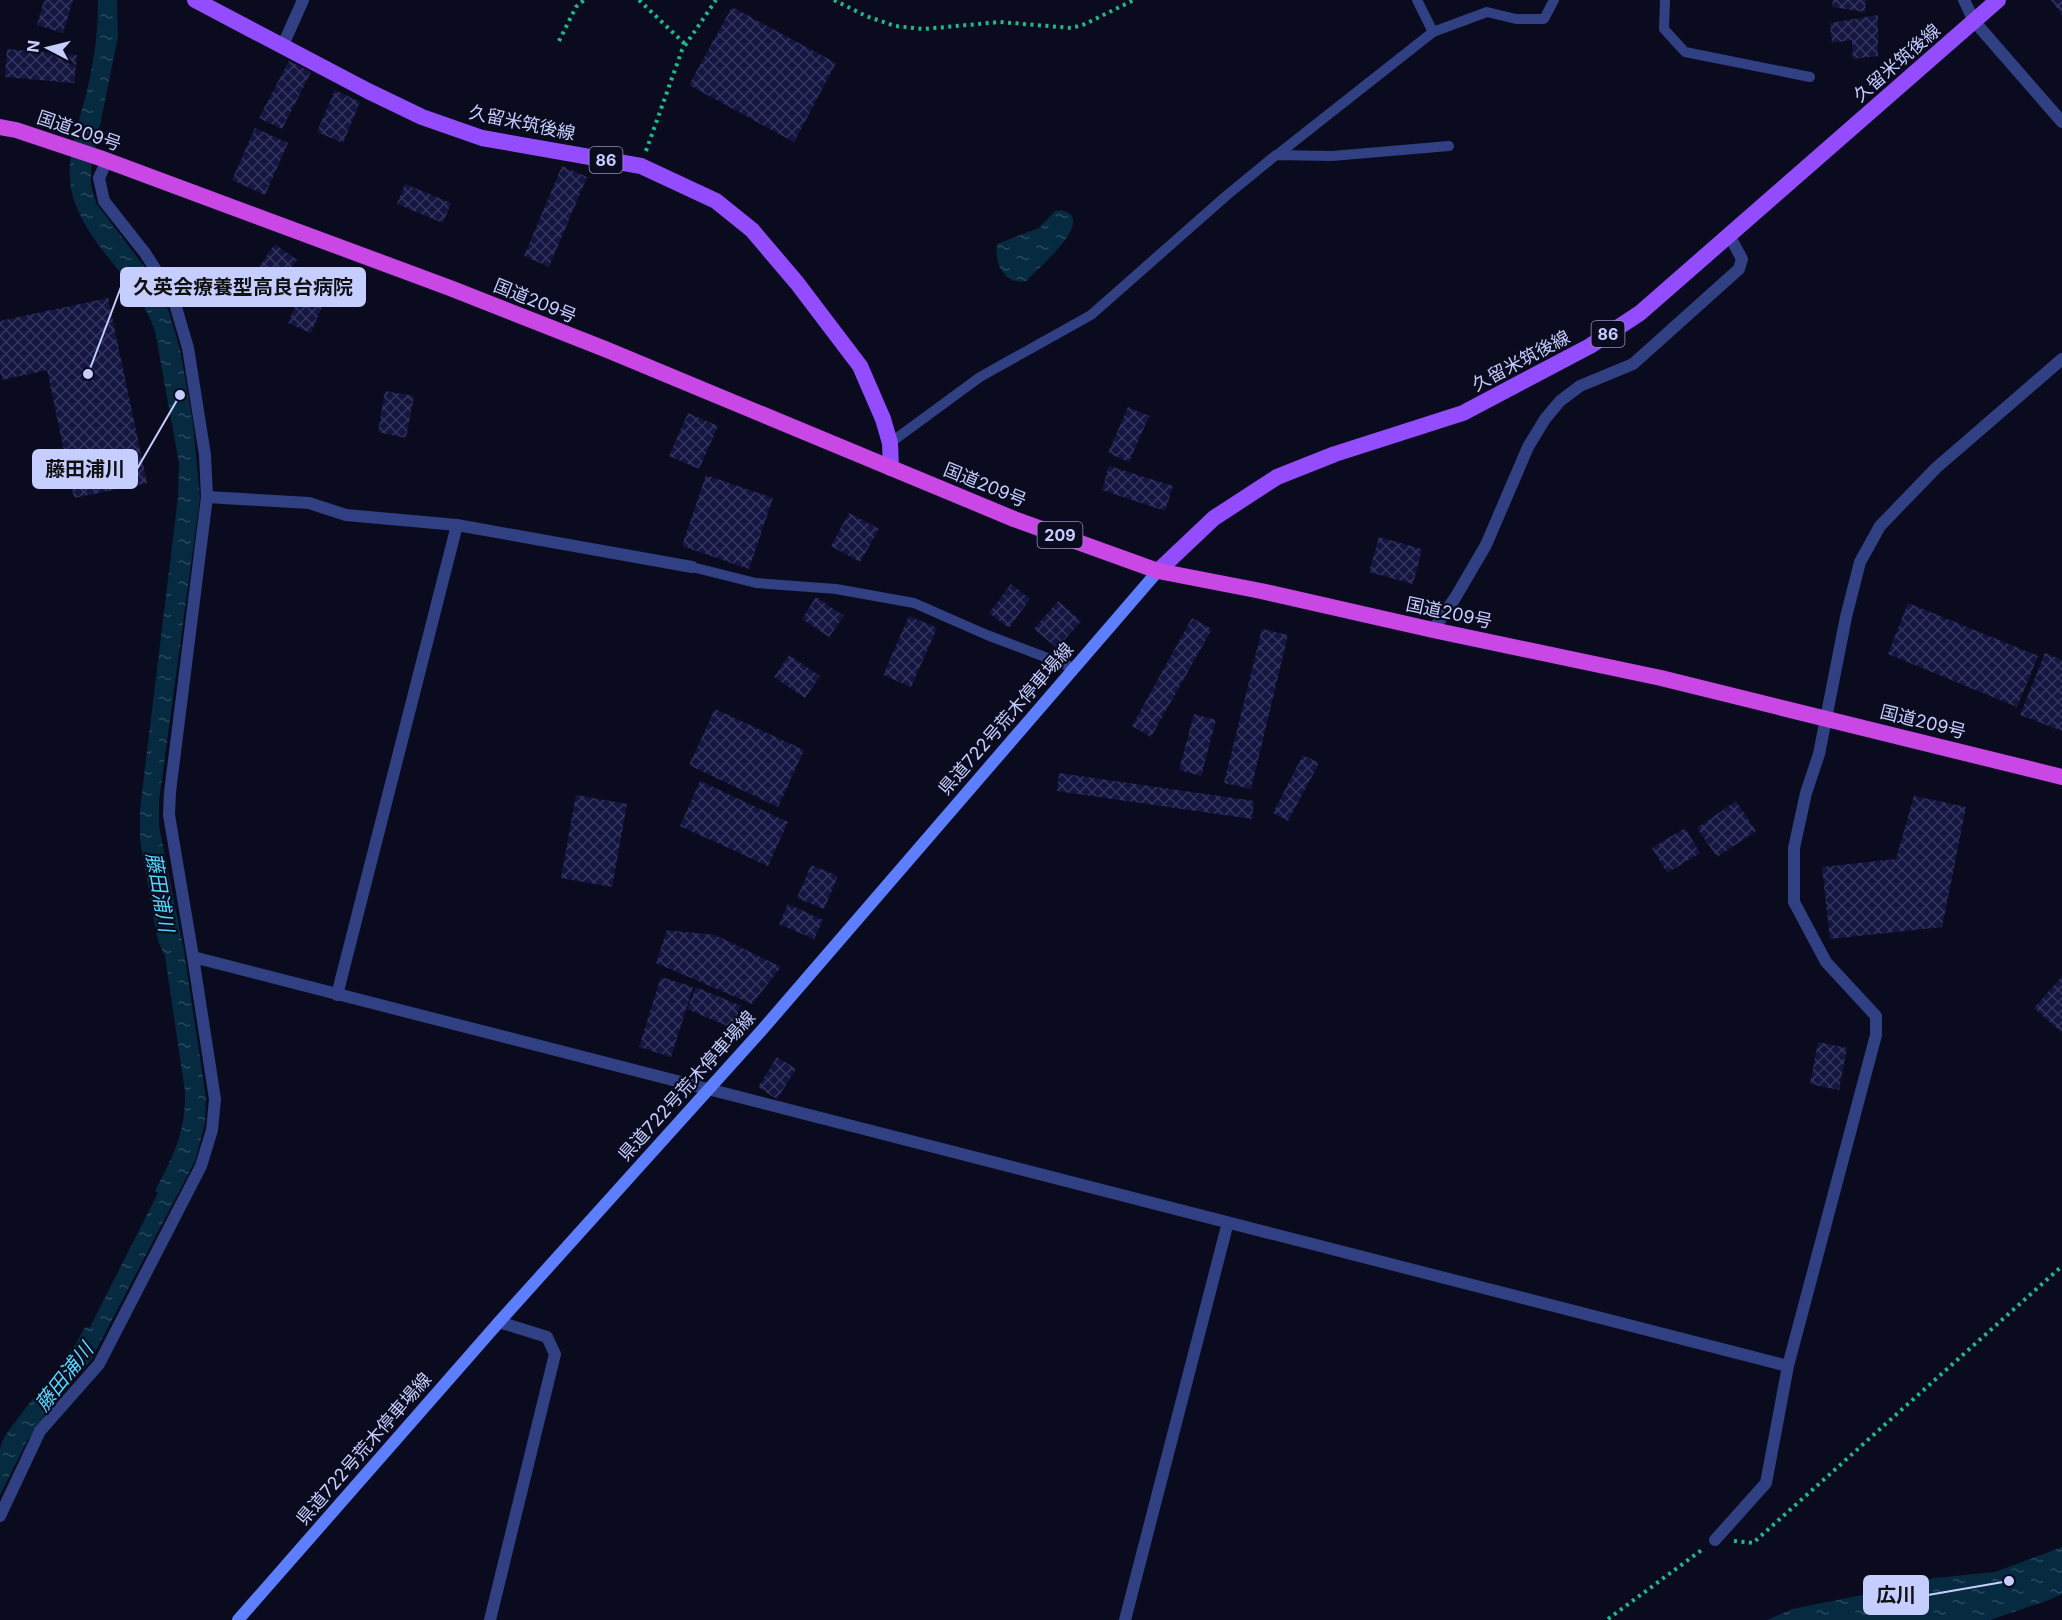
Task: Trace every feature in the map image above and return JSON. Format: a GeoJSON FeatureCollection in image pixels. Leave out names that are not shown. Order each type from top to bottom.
{"type":"FeatureCollection","features":[{"type":"Feature","properties":{"kind":"highway","name":"国道209号"},"geometry":{"type":"LineString","coordinates":[[0,127],[16,130],[103,159],[450,288],[605,349],[1014,519],[1158,571],[1661,678],[2062,777]]}},
{"type":"Feature","properties":{"kind":"main road","name":"久留米筑後線"},"geometry":{"type":"LineString","coordinates":[[195,0],[368,91],[423,117],[483,138],[641,166],[716,201],[752,230],[860,366],[883,419],[890,443],[891,468]]}},
{"type":"Feature","properties":{"kind":"main road","name":"久留米筑後線"},"geometry":{"type":"LineString","coordinates":[[1158,571],[1214,518],[1277,477],[1335,454],[1463,413],[1590,346],[1640,313],[1998,0]]}},
{"type":"Feature","properties":{"kind":"main road","name":"県道722号荒木停車場線"},"geometry":{"type":"LineString","coordinates":[[238,1620],[499,1322],[762,1030],[1158,571]]}},
{"type":"Feature","properties":{"kind":"street"},"geometry":{"type":"LineString","coordinates":[[283,45],[303,0]]}},
{"type":"Feature","properties":{"kind":"street"},"geometry":{"type":"LineString","coordinates":[[1964,0],[1974,21],[2062,122]]}},
{"type":"Feature","properties":{"kind":"street"},"geometry":{"type":"LineString","coordinates":[[0,1516],[40,1431],[99,1364],[201,1166],[212,1130],[215,1099],[194,957],[169,815],[207,497],[205,455],[188,348],[173,297],[145,253],[104,201],[99,178],[103,159]]}},
{"type":"Feature","properties":{"kind":"street"},"geometry":{"type":"LineString","coordinates":[[1433,630],[1486,545],[1528,447],[1545,419],[1560,401],[1580,386],[1633,364],[1739,268],[1742,259],[1729,235]]}},
{"type":"Feature","properties":{"kind":"street"},"geometry":{"type":"LineString","coordinates":[[1715,1539],[1766,1484],[1788,1366],[1876,1035],[1876,1016],[1827,962],[1794,902],[1794,848],[1806,793],[1819,754],[1846,617],[1860,562],[1880,526],[1936,468],[2062,359]]}},
{"type":"Feature","properties":{"kind":"street"},"geometry":{"type":"LineString","coordinates":[[207,497],[309,503],[346,515],[457,525],[692,567]]}},
{"type":"Feature","properties":{"kind":"street"},"geometry":{"type":"LineString","coordinates":[[337,995],[457,525]]}},
{"type":"Feature","properties":{"kind":"street"},"geometry":{"type":"LineString","coordinates":[[194,957],[705,1092],[1227,1226],[1788,1366]]}},
{"type":"Feature","properties":{"kind":"street"},"geometry":{"type":"LineString","coordinates":[[1125,1620],[1227,1226]]}},
{"type":"Feature","properties":{"kind":"street"},"geometry":{"type":"LineString","coordinates":[[490,1620],[555,1354],[547,1337],[499,1322]]}},
{"type":"Feature","properties":{"kind":"lane"},"geometry":{"type":"LineString","coordinates":[[1417,0],[1433,33]]}},
{"type":"Feature","properties":{"kind":"lane"},"geometry":{"type":"LineString","coordinates":[[890,443],[980,378],[1091,315],[1276,155],[1433,33],[1487,12],[1516,19],[1544,19],[1554,0]]}},
{"type":"Feature","properties":{"kind":"lane"},"geometry":{"type":"LineString","coordinates":[[1665,0],[1664,29],[1685,52],[1810,77]]}},
{"type":"Feature","properties":{"kind":"lane"},"geometry":{"type":"LineString","coordinates":[[1276,155],[1332,156],[1449,147]]}},
{"type":"Feature","properties":{"kind":"lane"},"geometry":{"type":"LineString","coordinates":[[692,567],[756,584],[836,589],[914,603],[987,635],[1074,668]]}},
{"type":"Feature","properties":{"kind":"path"},"geometry":{"type":"LineString","coordinates":[[559,41],[576,7],[584,0]]}},
{"type":"Feature","properties":{"kind":"path"},"geometry":{"type":"LineString","coordinates":[[639,0],[686,45]]}},
{"type":"Feature","properties":{"kind":"path"},"geometry":{"type":"LineString","coordinates":[[641,166],[686,45],[716,0]]}},
{"type":"Feature","properties":{"kind":"path"},"geometry":{"type":"LineString","coordinates":[[834,0],[866,16],[895,26],[924,29],[1000,22],[1072,28],[1134,0]]}},
{"type":"Feature","properties":{"kind":"path"},"geometry":{"type":"LineString","coordinates":[[1608,1619],[1715,1539],[1753,1543],[2062,1266]]}},
{"type":"Feature","properties":{"kind":"water"},"geometry":{"type":"Polygon","coordinates":[[[98,0],[117,0],[118,37],[91,169],[91,185],[96,203],[156,282],[169,312],[180,349],[193,423],[200,498],[159,801],[159,826],[184,951],[206,1098],[205,1123],[195,1161],[91,1360],[48,1411],[27,1441],[0,1495],[0,1449],[3,1441],[13,1424],[71,1352],[84,1328],[90,1327],[158,1193],[155,1191],[181,1132],[185,1106],[185,1092],[165,956],[158,941],[140,840],[140,809],[178,497],[179,463],[155,331],[148,313],[83,221],[71,188],[73,142],[93,62],[98,0]]]}},
{"type":"Feature","properties":{"kind":"water"},"geometry":{"type":"Polygon","coordinates":[[[1061,210],[1070,214],[1073,221],[1066,239],[1058,249],[1026,281],[1012,280],[1006,276],[997,258],[997,244],[1039,228],[1055,211],[1061,210]]]}},
{"type":"Feature","properties":{"kind":"water"},"geometry":{"type":"Polygon","coordinates":[[[2062,1547],[2062,1594],[1990,1620],[1767,1620],[1792,1609],[1897,1588],[1934,1578],[1995,1572],[2062,1547]]]}},
{"type":"Feature","properties":{"kind":"building"},"geometry":{"type":"Polygon","coordinates":[[[44,0],[73,0],[63,33],[37,25],[44,0]]]}},
{"type":"Feature","properties":{"kind":"building"},"geometry":{"type":"Polygon","coordinates":[[[1833,0],[1866,0],[1865,12],[1832,7],[1833,0]]]}},
{"type":"Feature","properties":{"kind":"building"},"geometry":{"type":"Polygon","coordinates":[[[2051,0],[2062,0],[2062,15],[2051,0]]]}},
{"type":"Feature","properties":{"kind":"building"},"geometry":{"type":"Polygon","coordinates":[[[732,7],[836,63],[794,142],[689,85],[732,7]]]}},
{"type":"Feature","properties":{"kind":"building"},"geometry":{"type":"Polygon","coordinates":[[[1878,15],[1878,56],[1853,59],[1852,40],[1832,43],[1830,23],[1878,15]]]}},
{"type":"Feature","properties":{"kind":"building"},"geometry":{"type":"Polygon","coordinates":[[[7,49],[77,55],[74,83],[5,77],[7,49]]]}},
{"type":"Feature","properties":{"kind":"building"},"geometry":{"type":"Polygon","coordinates":[[[289,61],[311,72],[282,129],[259,118],[289,61]]]}},
{"type":"Feature","properties":{"kind":"building"},"geometry":{"type":"Polygon","coordinates":[[[335,90],[360,102],[343,143],[317,132],[335,90]]]}},
{"type":"Feature","properties":{"kind":"building"},"geometry":{"type":"Polygon","coordinates":[[[255,128],[288,143],[265,195],[232,180],[255,128]]]}},
{"type":"Feature","properties":{"kind":"building"},"geometry":{"type":"Polygon","coordinates":[[[562,166],[587,177],[549,267],[524,256],[562,166]]]}},
{"type":"Feature","properties":{"kind":"building"},"geometry":{"type":"Polygon","coordinates":[[[405,184],[451,203],[443,223],[397,204],[405,184]]]}},
{"type":"Feature","properties":{"kind":"building"},"geometry":{"type":"Polygon","coordinates":[[[275,244],[297,260],[281,282],[259,267],[275,244]]]}},
{"type":"Feature","properties":{"kind":"building"},"geometry":{"type":"Polygon","coordinates":[[[306,280],[329,290],[311,333],[288,323],[306,280]]]}},
{"type":"Feature","properties":{"kind":"building"},"geometry":{"type":"Polygon","coordinates":[[[108,298],[147,483],[74,498],[47,370],[2,380],[0,321],[108,298]]]}},
{"type":"Feature","properties":{"kind":"building"},"geometry":{"type":"Polygon","coordinates":[[[385,391],[414,396],[406,438],[378,432],[385,391]]]}},
{"type":"Feature","properties":{"kind":"building"},"geometry":{"type":"Polygon","coordinates":[[[1128,407],[1149,416],[1129,462],[1108,453],[1128,407]]]}},
{"type":"Feature","properties":{"kind":"building"},"geometry":{"type":"Polygon","coordinates":[[[688,413],[718,426],[699,469],[669,456],[688,413]]]}},
{"type":"Feature","properties":{"kind":"building"},"geometry":{"type":"Polygon","coordinates":[[[1109,466],[1173,486],[1165,511],[1102,490],[1109,466]]]}},
{"type":"Feature","properties":{"kind":"building"},"geometry":{"type":"Polygon","coordinates":[[[706,475],[773,498],[749,569],[682,546],[706,475]]]}},
{"type":"Feature","properties":{"kind":"building"},"geometry":{"type":"Polygon","coordinates":[[[849,513],[879,529],[860,562],[831,546],[849,513]]]}},
{"type":"Feature","properties":{"kind":"building"},"geometry":{"type":"Polygon","coordinates":[[[1379,537],[1422,549],[1413,584],[1369,572],[1379,537]]]}},
{"type":"Feature","properties":{"kind":"building"},"geometry":{"type":"Polygon","coordinates":[[[1011,584],[1030,599],[1009,628],[989,613],[1011,584]]]}},
{"type":"Feature","properties":{"kind":"building"},"geometry":{"type":"Polygon","coordinates":[[[816,597],[844,616],[829,637],[802,619],[816,597]]]}},
{"type":"Feature","properties":{"kind":"building"},"geometry":{"type":"Polygon","coordinates":[[[1058,601],[1081,621],[1057,648],[1034,629],[1058,601]]]}},
{"type":"Feature","properties":{"kind":"building"},"geometry":{"type":"Polygon","coordinates":[[[1908,603],[2038,656],[2017,707],[1888,654],[1908,603]]]}},
{"type":"Feature","properties":{"kind":"building"},"geometry":{"type":"Polygon","coordinates":[[[909,616],[937,628],[911,687],[883,675],[909,616]]]}},
{"type":"Feature","properties":{"kind":"building"},"geometry":{"type":"Polygon","coordinates":[[[1192,618],[1212,629],[1151,737],[1132,726],[1192,618]]]}},
{"type":"Feature","properties":{"kind":"building"},"geometry":{"type":"Polygon","coordinates":[[[1262,629],[1288,635],[1251,789],[1224,783],[1262,629]]]}},
{"type":"Feature","properties":{"kind":"building"},"geometry":{"type":"Polygon","coordinates":[[[2045,653],[2062,660],[2062,731],[2020,715],[2045,653]]]}},
{"type":"Feature","properties":{"kind":"building"},"geometry":{"type":"Polygon","coordinates":[[[789,655],[820,676],[805,698],[774,677],[789,655]]]}},
{"type":"Feature","properties":{"kind":"building"},"geometry":{"type":"Polygon","coordinates":[[[715,709],[804,750],[778,807],[689,765],[715,709]]]}},
{"type":"Feature","properties":{"kind":"building"},"geometry":{"type":"Polygon","coordinates":[[[1194,714],[1216,720],[1201,776],[1179,770],[1194,714]]]}},
{"type":"Feature","properties":{"kind":"building"},"geometry":{"type":"Polygon","coordinates":[[[1303,755],[1319,763],[1288,821],[1273,813],[1303,755]]]}},
{"type":"Feature","properties":{"kind":"building"},"geometry":{"type":"Polygon","coordinates":[[[1059,773],[1254,801],[1252,819],[1057,791],[1059,773]]]}},
{"type":"Feature","properties":{"kind":"building"},"geometry":{"type":"Polygon","coordinates":[[[700,781],[788,822],[768,866],[680,826],[700,781]]]}},
{"type":"Feature","properties":{"kind":"building"},"geometry":{"type":"Polygon","coordinates":[[[576,795],[627,804],[612,887],[561,878],[576,795]]]}},
{"type":"Feature","properties":{"kind":"building"},"geometry":{"type":"Polygon","coordinates":[[[1914,796],[1966,807],[1942,927],[1830,939],[1822,867],[1896,859],[1914,796]]]}},
{"type":"Feature","properties":{"kind":"building"},"geometry":{"type":"Polygon","coordinates":[[[1736,801],[1756,831],[1717,857],[1697,828],[1736,801]]]}},
{"type":"Feature","properties":{"kind":"building"},"geometry":{"type":"Polygon","coordinates":[[[1685,828],[1700,853],[1667,873],[1652,848],[1685,828]]]}},
{"type":"Feature","properties":{"kind":"building"},"geometry":{"type":"Polygon","coordinates":[[[811,865],[838,876],[824,909],[797,898],[811,865]]]}},
{"type":"Feature","properties":{"kind":"building"},"geometry":{"type":"Polygon","coordinates":[[[788,904],[823,920],[814,939],[779,924],[788,904]]]}},
{"type":"Feature","properties":{"kind":"building"},"geometry":{"type":"Polygon","coordinates":[[[667,930],[715,935],[781,967],[752,1004],[656,963],[667,930]]]}},
{"type":"Feature","properties":{"kind":"building"},"geometry":{"type":"Polygon","coordinates":[[[2062,976],[2062,1033],[2034,1008],[2062,976]]]}},
{"type":"Feature","properties":{"kind":"building"},"geometry":{"type":"Polygon","coordinates":[[[661,977],[693,987],[671,1057],[639,1047],[661,977]]]}},
{"type":"Feature","properties":{"kind":"building"},"geometry":{"type":"Polygon","coordinates":[[[696,987],[741,1006],[732,1028],[687,1009],[696,987]]]}},
{"type":"Feature","properties":{"kind":"building"},"geometry":{"type":"Polygon","coordinates":[[[1818,1042],[1847,1048],[1839,1090],[1810,1084],[1818,1042]]]}},
{"type":"Feature","properties":{"kind":"building"},"geometry":{"type":"Polygon","coordinates":[[[777,1057],[796,1069],[777,1099],[758,1087],[777,1057]]]}},
{"type":"Feature","properties":{"kind":"place","name":"久英会療養型高良台病院"},"geometry":{"type":"Point","coordinates":[88,374]}},
{"type":"Feature","properties":{"kind":"place","name":"藤田浦川"},"geometry":{"type":"Point","coordinates":[180,395]}},
{"type":"Feature","properties":{"kind":"place","name":"広川"},"geometry":{"type":"Point","coordinates":[2009,1581]}}]}
